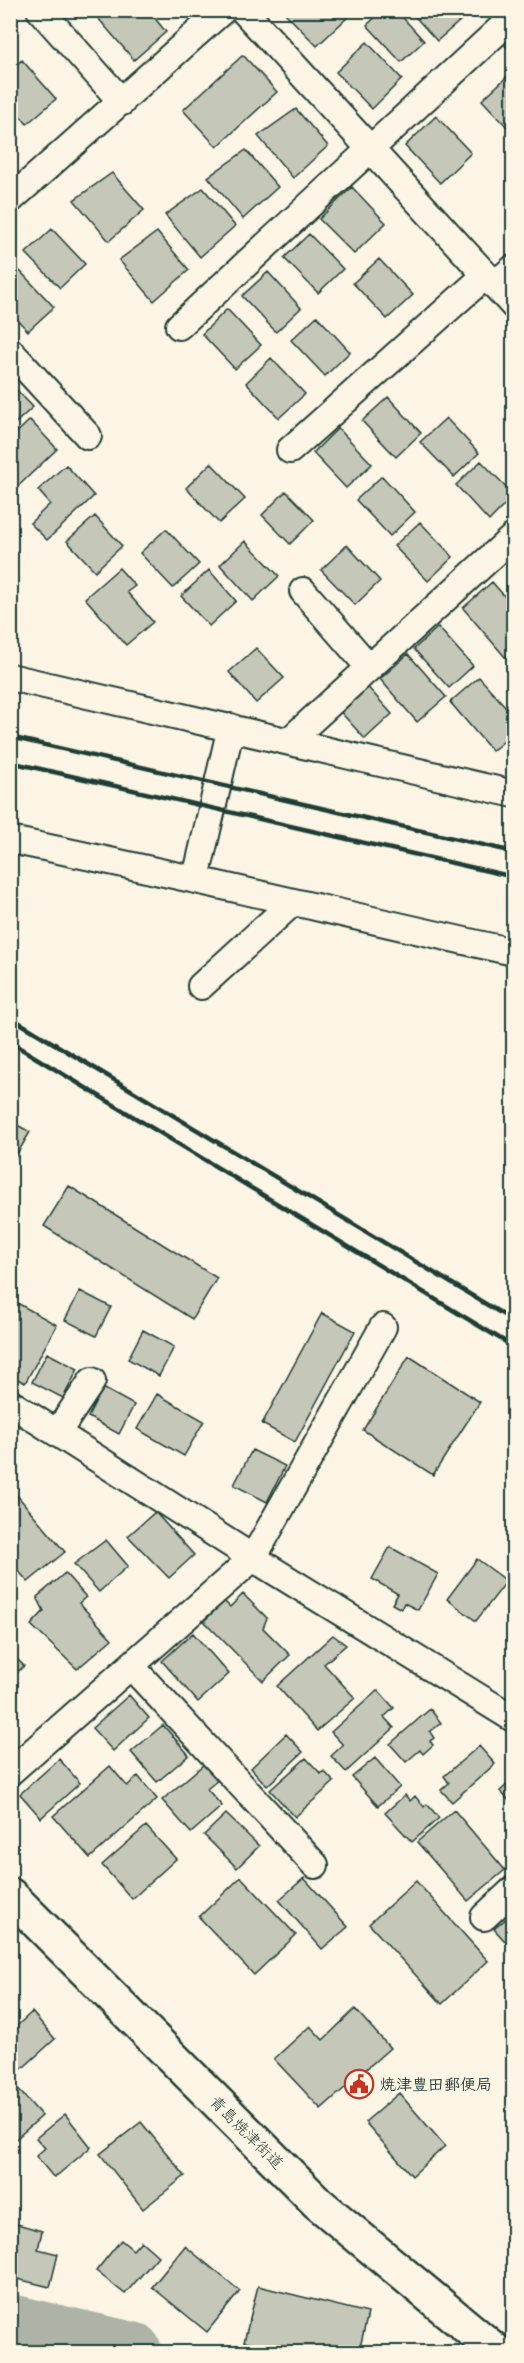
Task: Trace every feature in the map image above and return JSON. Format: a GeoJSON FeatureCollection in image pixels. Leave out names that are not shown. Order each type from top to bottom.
{"type":"FeatureCollection","features":[{"type":"Feature","properties":{"kind":"main road","name":"青島焼津街道"},"geometry":{"type":"LineString","coordinates":[[11,1896],[318,2203],[497,2352]]}},
{"type":"Feature","properties":{"kind":"street"},"geometry":{"type":"LineString","coordinates":[[40,10],[122,102]]}},
{"type":"Feature","properties":{"kind":"street"},"geometry":{"type":"LineString","coordinates":[[10,200],[224,10]]}},
{"type":"Feature","properties":{"kind":"street"},"geometry":{"type":"LineString","coordinates":[[243,10],[513,306]]}},
{"type":"Feature","properties":{"kind":"street"},"geometry":{"type":"LineString","coordinates":[[180,326],[368,148],[513,16]]}},
{"type":"Feature","properties":{"kind":"street"},"geometry":{"type":"LineString","coordinates":[[290,450],[490,280],[513,268]]}},
{"type":"Feature","properties":{"kind":"street"},"geometry":{"type":"LineString","coordinates":[[10,351],[88,436]]}},
{"type":"Feature","properties":{"kind":"street"},"geometry":{"type":"LineString","coordinates":[[290,740],[513,536]]}},
{"type":"Feature","properties":{"kind":"street"},"geometry":{"type":"LineString","coordinates":[[303,591],[369,667]]}},
{"type":"Feature","properties":{"kind":"street"},"geometry":{"type":"LineString","coordinates":[[10,677],[290,740],[513,794]]}},
{"type":"Feature","properties":{"kind":"street"},"geometry":{"type":"LineString","coordinates":[[196,878],[231,727]]}},
{"type":"Feature","properties":{"kind":"street"},"geometry":{"type":"LineString","coordinates":[[10,840],[196,878],[292,903],[513,952]]}},
{"type":"Feature","properties":{"kind":"street"},"geometry":{"type":"LineString","coordinates":[[201,986],[292,903]]}},
{"type":"Feature","properties":{"kind":"street"},"geometry":{"type":"LineString","coordinates":[[10,1772],[253,1558],[383,1327]]}},
{"type":"Feature","properties":{"kind":"street"},"geometry":{"type":"LineString","coordinates":[[57,1433],[92,1381]]}},
{"type":"Feature","properties":{"kind":"street"},"geometry":{"type":"LineString","coordinates":[[10,1403],[253,1558],[513,1719]]}},
{"type":"Feature","properties":{"kind":"street"},"geometry":{"type":"LineString","coordinates":[[131,1666],[315,1865]]}},
{"type":"Feature","properties":{"kind":"street"},"geometry":{"type":"LineString","coordinates":[[484,1917],[513,1889]]}},
{"type":"Feature","properties":{"kind":"building"},"geometry":{"type":"Polygon","coordinates":[[[91,10],[148,10],[166,32],[134,60],[91,10]]]}},
{"type":"Feature","properties":{"kind":"building"},"geometry":{"type":"Polygon","coordinates":[[[282,10],[342,10],[348,17],[317,46],[282,10]]]}},
{"type":"Feature","properties":{"kind":"building"},"geometry":{"type":"Polygon","coordinates":[[[383,10],[396,10],[424,41],[401,62],[367,25],[383,10]]]}},
{"type":"Feature","properties":{"kind":"building"},"geometry":{"type":"Polygon","coordinates":[[[409,10],[452,10],[461,20],[437,41],[409,10]]]}},
{"type":"Feature","properties":{"kind":"building"},"geometry":{"type":"Polygon","coordinates":[[[514,35],[514,55],[504,44],[514,35]]]}},
{"type":"Feature","properties":{"kind":"building"},"geometry":{"type":"Polygon","coordinates":[[[367,42],[402,79],[372,109],[336,72],[367,42]]]}},
{"type":"Feature","properties":{"kind":"building"},"geometry":{"type":"Polygon","coordinates":[[[243,55],[277,92],[217,147],[183,110],[243,55]]]}},
{"type":"Feature","properties":{"kind":"building"},"geometry":{"type":"Polygon","coordinates":[[[22,60],[56,99],[27,124],[10,104],[10,70],[22,60]]]}},
{"type":"Feature","properties":{"kind":"building"},"geometry":{"type":"Polygon","coordinates":[[[513,71],[514,120],[507,127],[482,100],[513,71]]]}},
{"type":"Feature","properties":{"kind":"building"},"geometry":{"type":"Polygon","coordinates":[[[296,109],[328,146],[293,178],[258,136],[296,109]]]}},
{"type":"Feature","properties":{"kind":"building"},"geometry":{"type":"Polygon","coordinates":[[[436,116],[471,153],[440,183],[405,146],[436,116]]]}},
{"type":"Feature","properties":{"kind":"building"},"geometry":{"type":"Polygon","coordinates":[[[246,150],[278,187],[243,219],[208,177],[246,150]]]}},
{"type":"Feature","properties":{"kind":"building"},"geometry":{"type":"Polygon","coordinates":[[[112,173],[144,210],[109,241],[74,200],[112,173]]]}},
{"type":"Feature","properties":{"kind":"building"},"geometry":{"type":"Polygon","coordinates":[[[352,187],[386,223],[354,254],[319,219],[352,187]]]}},
{"type":"Feature","properties":{"kind":"building"},"geometry":{"type":"Polygon","coordinates":[[[203,188],[235,226],[200,257],[165,215],[203,188]]]}},
{"type":"Feature","properties":{"kind":"building"},"geometry":{"type":"Polygon","coordinates":[[[52,229],[85,264],[60,288],[26,253],[52,229]]]}},
{"type":"Feature","properties":{"kind":"building"},"geometry":{"type":"Polygon","coordinates":[[[157,232],[189,270],[154,301],[119,260],[157,232]]]}},
{"type":"Feature","properties":{"kind":"building"},"geometry":{"type":"Polygon","coordinates":[[[309,234],[343,269],[318,293],[284,258],[309,234]]]}},
{"type":"Feature","properties":{"kind":"building"},"geometry":{"type":"Polygon","coordinates":[[[379,259],[413,295],[387,319],[353,283],[379,259]]]}},
{"type":"Feature","properties":{"kind":"building"},"geometry":{"type":"Polygon","coordinates":[[[20,271],[54,307],[28,331],[10,312],[10,281],[20,271]]]}},
{"type":"Feature","properties":{"kind":"building"},"geometry":{"type":"Polygon","coordinates":[[[268,272],[301,308],[276,332],[242,296],[268,272]]]}},
{"type":"Feature","properties":{"kind":"building"},"geometry":{"type":"Polygon","coordinates":[[[227,309],[261,345],[235,369],[202,334],[227,309]]]}},
{"type":"Feature","properties":{"kind":"building"},"geometry":{"type":"Polygon","coordinates":[[[317,316],[350,352],[325,376],[291,340],[317,316]]]}},
{"type":"Feature","properties":{"kind":"building"},"geometry":{"type":"Polygon","coordinates":[[[271,358],[305,394],[279,418],[246,383],[271,358]]]}},
{"type":"Feature","properties":{"kind":"building"},"geometry":{"type":"Polygon","coordinates":[[[10,383],[33,407],[10,428],[10,383]]]}},
{"type":"Feature","properties":{"kind":"building"},"geometry":{"type":"Polygon","coordinates":[[[388,397],[421,433],[396,457],[362,421],[388,397]]]}},
{"type":"Feature","properties":{"kind":"building"},"geometry":{"type":"Polygon","coordinates":[[[446,418],[479,453],[454,477],[420,442],[446,418]]]}},
{"type":"Feature","properties":{"kind":"building"},"geometry":{"type":"Polygon","coordinates":[[[30,420],[57,449],[12,492],[10,439],[30,420]]]}},
{"type":"Feature","properties":{"kind":"building"},"geometry":{"type":"Polygon","coordinates":[[[338,428],[372,464],[346,488],[313,453],[338,428]]]}},
{"type":"Feature","properties":{"kind":"building"},"geometry":{"type":"Polygon","coordinates":[[[481,461],[514,495],[489,521],[456,485],[481,461]]]}},
{"type":"Feature","properties":{"kind":"building"},"geometry":{"type":"Polygon","coordinates":[[[211,463],[245,499],[219,523],[186,488],[211,463]]]}},
{"type":"Feature","properties":{"kind":"building"},"geometry":{"type":"Polygon","coordinates":[[[66,465],[94,496],[47,540],[30,523],[50,504],[38,490],[66,465]]]}},
{"type":"Feature","properties":{"kind":"building"},"geometry":{"type":"Polygon","coordinates":[[[382,476],[415,512],[390,536],[356,500],[382,476]]]}},
{"type":"Feature","properties":{"kind":"building"},"geometry":{"type":"Polygon","coordinates":[[[286,491],[314,520],[290,544],[262,515],[286,491]]]}},
{"type":"Feature","properties":{"kind":"building"},"geometry":{"type":"Polygon","coordinates":[[[95,516],[122,546],[95,571],[67,541],[95,516]]]}},
{"type":"Feature","properties":{"kind":"building"},"geometry":{"type":"Polygon","coordinates":[[[420,522],[453,557],[428,581],[394,546],[420,522]]]}},
{"type":"Feature","properties":{"kind":"building"},"geometry":{"type":"Polygon","coordinates":[[[166,529],[199,564],[173,588],[140,553],[166,529]]]}},
{"type":"Feature","properties":{"kind":"building"},"geometry":{"type":"Polygon","coordinates":[[[245,541],[279,576],[253,601],[220,565],[245,541]]]}},
{"type":"Feature","properties":{"kind":"building"},"geometry":{"type":"Polygon","coordinates":[[[347,545],[380,581],[355,605],[321,570],[347,545]]]}},
{"type":"Feature","properties":{"kind":"building"},"geometry":{"type":"Polygon","coordinates":[[[119,568],[135,586],[127,592],[153,622],[126,645],[85,598],[119,568]]]}},
{"type":"Feature","properties":{"kind":"building"},"geometry":{"type":"Polygon","coordinates":[[[209,570],[236,601],[209,626],[181,596],[209,570]]]}},
{"type":"Feature","properties":{"kind":"building"},"geometry":{"type":"Polygon","coordinates":[[[492,582],[514,607],[514,650],[505,657],[463,608],[492,582]]]}},
{"type":"Feature","properties":{"kind":"building"},"geometry":{"type":"Polygon","coordinates":[[[438,627],[473,666],[449,688],[414,649],[438,627]]]}},
{"type":"Feature","properties":{"kind":"building"},"geometry":{"type":"Polygon","coordinates":[[[256,648],[284,678],[256,703],[229,672],[256,648]]]}},
{"type":"Feature","properties":{"kind":"building"},"geometry":{"type":"Polygon","coordinates":[[[408,654],[446,697],[417,722],[380,679],[408,654]]]}},
{"type":"Feature","properties":{"kind":"building"},"geometry":{"type":"Polygon","coordinates":[[[479,677],[514,716],[514,733],[492,751],[450,702],[479,677]]]}},
{"type":"Feature","properties":{"kind":"building"},"geometry":{"type":"Polygon","coordinates":[[[364,683],[392,714],[365,739],[337,708],[364,683]]]}},
{"type":"Feature","properties":{"kind":"building"},"geometry":{"type":"Polygon","coordinates":[[[10,1121],[30,1132],[10,1166],[10,1121]]]}},
{"type":"Feature","properties":{"kind":"building"},"geometry":{"type":"Polygon","coordinates":[[[69,1186],[217,1278],[192,1319],[44,1226],[69,1186]]]}},
{"type":"Feature","properties":{"kind":"building"},"geometry":{"type":"Polygon","coordinates":[[[80,1291],[111,1307],[96,1336],[65,1320],[80,1291]]]}},
{"type":"Feature","properties":{"kind":"building"},"geometry":{"type":"Polygon","coordinates":[[[10,1299],[57,1325],[25,1383],[10,1375],[10,1299]]]}},
{"type":"Feature","properties":{"kind":"building"},"geometry":{"type":"Polygon","coordinates":[[[322,1313],[355,1331],[295,1442],[262,1424],[322,1313]]]}},
{"type":"Feature","properties":{"kind":"building"},"geometry":{"type":"Polygon","coordinates":[[[143,1330],[174,1347],[159,1376],[128,1359],[143,1330]]]}},
{"type":"Feature","properties":{"kind":"building"},"geometry":{"type":"Polygon","coordinates":[[[47,1353],[78,1369],[63,1398],[32,1382],[47,1353]]]}},
{"type":"Feature","properties":{"kind":"building"},"geometry":{"type":"Polygon","coordinates":[[[409,1356],[480,1402],[433,1475],[363,1430],[409,1356]]]}},
{"type":"Feature","properties":{"kind":"building"},"geometry":{"type":"Polygon","coordinates":[[[103,1388],[134,1405],[119,1434],[88,1417],[103,1388]]]}},
{"type":"Feature","properties":{"kind":"building"},"geometry":{"type":"Polygon","coordinates":[[[157,1394],[204,1421],[184,1456],[137,1429],[157,1394]]]}},
{"type":"Feature","properties":{"kind":"building"},"geometry":{"type":"Polygon","coordinates":[[[252,1450],[285,1466],[267,1502],[234,1485],[252,1450]]]}},
{"type":"Feature","properties":{"kind":"building"},"geometry":{"type":"Polygon","coordinates":[[[10,1487],[65,1552],[28,1582],[10,1561],[10,1487]]]}},
{"type":"Feature","properties":{"kind":"building"},"geometry":{"type":"Polygon","coordinates":[[[155,1512],[194,1555],[169,1578],[128,1536],[155,1512]]]}},
{"type":"Feature","properties":{"kind":"building"},"geometry":{"type":"Polygon","coordinates":[[[106,1540],[128,1566],[99,1592],[74,1564],[106,1540]]]}},
{"type":"Feature","properties":{"kind":"building"},"geometry":{"type":"Polygon","coordinates":[[[390,1547],[438,1574],[418,1610],[404,1603],[401,1609],[392,1604],[398,1594],[372,1579],[390,1547]]]}},
{"type":"Feature","properties":{"kind":"building"},"geometry":{"type":"Polygon","coordinates":[[[477,1559],[507,1581],[476,1621],[447,1599],[477,1559]]]}},
{"type":"Feature","properties":{"kind":"building"},"geometry":{"type":"Polygon","coordinates":[[[65,1573],[86,1597],[79,1603],[112,1639],[77,1669],[31,1625],[44,1611],[37,1597],[65,1573]]]}},
{"type":"Feature","properties":{"kind":"building"},"geometry":{"type":"Polygon","coordinates":[[[243,1594],[267,1618],[263,1628],[290,1655],[263,1681],[204,1621],[224,1601],[230,1607],[243,1594]]]}},
{"type":"Feature","properties":{"kind":"building"},"geometry":{"type":"Polygon","coordinates":[[[193,1633],[229,1674],[198,1702],[162,1661],[193,1633]]]}},
{"type":"Feature","properties":{"kind":"building"},"geometry":{"type":"Polygon","coordinates":[[[333,1635],[346,1645],[324,1664],[355,1698],[317,1731],[277,1686],[333,1635]]]}},
{"type":"Feature","properties":{"kind":"building"},"geometry":{"type":"Polygon","coordinates":[[[10,1652],[24,1666],[10,1679],[10,1652]]]}},
{"type":"Feature","properties":{"kind":"building"},"geometry":{"type":"Polygon","coordinates":[[[378,1690],[394,1708],[384,1717],[394,1728],[346,1772],[331,1756],[343,1745],[331,1732],[378,1690]]]}},
{"type":"Feature","properties":{"kind":"building"},"geometry":{"type":"Polygon","coordinates":[[[129,1695],[149,1718],[113,1751],[92,1728],[129,1695]]]}},
{"type":"Feature","properties":{"kind":"building"},"geometry":{"type":"Polygon","coordinates":[[[430,1709],[441,1723],[430,1732],[434,1738],[430,1741],[433,1745],[423,1754],[420,1750],[406,1762],[390,1744],[430,1709]]]}},
{"type":"Feature","properties":{"kind":"building"},"geometry":{"type":"Polygon","coordinates":[[[163,1725],[189,1755],[157,1782],[131,1752],[163,1725]]]}},
{"type":"Feature","properties":{"kind":"building"},"geometry":{"type":"Polygon","coordinates":[[[286,1734],[303,1752],[267,1786],[251,1768],[286,1734]]]}},
{"type":"Feature","properties":{"kind":"building"},"geometry":{"type":"Polygon","coordinates":[[[479,1746],[495,1764],[452,1802],[441,1790],[449,1783],[444,1776],[479,1746]]]}},
{"type":"Feature","properties":{"kind":"building"},"geometry":{"type":"Polygon","coordinates":[[[306,1758],[321,1774],[324,1771],[334,1782],[295,1817],[270,1790],[306,1758]]]}},
{"type":"Feature","properties":{"kind":"building"},"geometry":{"type":"Polygon","coordinates":[[[375,1758],[400,1787],[378,1806],[352,1777],[375,1758]]]}},
{"type":"Feature","properties":{"kind":"building"},"geometry":{"type":"Polygon","coordinates":[[[59,1759],[80,1783],[41,1818],[20,1794],[59,1759]]]}},
{"type":"Feature","properties":{"kind":"building"},"geometry":{"type":"Polygon","coordinates":[[[210,1759],[224,1775],[207,1789],[222,1806],[191,1833],[162,1800],[210,1759]]]}},
{"type":"Feature","properties":{"kind":"building"},"geometry":{"type":"Polygon","coordinates":[[[110,1766],[127,1786],[138,1776],[157,1799],[90,1858],[53,1816],[110,1766]]]}},
{"type":"Feature","properties":{"kind":"building"},"geometry":{"type":"Polygon","coordinates":[[[514,1779],[514,1806],[500,1791],[514,1779]]]}},
{"type":"Feature","properties":{"kind":"building"},"geometry":{"type":"Polygon","coordinates":[[[405,1795],[410,1801],[415,1796],[424,1807],[427,1804],[439,1818],[412,1842],[385,1813],[405,1795]]]}},
{"type":"Feature","properties":{"kind":"building"},"geometry":{"type":"Polygon","coordinates":[[[454,1810],[505,1870],[468,1901],[417,1842],[454,1810]]]}},
{"type":"Feature","properties":{"kind":"building"},"geometry":{"type":"Polygon","coordinates":[[[226,1814],[259,1846],[237,1868],[204,1835],[226,1814]]]}},
{"type":"Feature","properties":{"kind":"building"},"geometry":{"type":"Polygon","coordinates":[[[146,1826],[176,1859],[132,1899],[102,1865],[146,1826]]]}},
{"type":"Feature","properties":{"kind":"building"},"geometry":{"type":"Polygon","coordinates":[[[241,1877],[296,1935],[254,1975],[199,1917],[241,1877]]]}},
{"type":"Feature","properties":{"kind":"building"},"geometry":{"type":"Polygon","coordinates":[[[304,1878],[348,1927],[322,1949],[279,1900],[304,1878]]]}},
{"type":"Feature","properties":{"kind":"building"},"geometry":{"type":"Polygon","coordinates":[[[416,1881],[488,1961],[442,2004],[369,1924],[416,1881]]]}},
{"type":"Feature","properties":{"kind":"building"},"geometry":{"type":"Polygon","coordinates":[[[514,1912],[514,1951],[494,1929],[514,1912]]]}},
{"type":"Feature","properties":{"kind":"building"},"geometry":{"type":"Polygon","coordinates":[[[355,2009],[390,2048],[321,2109],[274,2059],[310,2026],[323,2040],[355,2009]]]}},
{"type":"Feature","properties":{"kind":"building"},"geometry":{"type":"Polygon","coordinates":[[[32,2012],[55,2039],[15,2075],[10,2070],[10,2055],[14,2052],[10,2048],[10,2032],[32,2012]]]}},
{"type":"Feature","properties":{"kind":"building"},"geometry":{"type":"Polygon","coordinates":[[[16,2087],[42,2116],[10,2144],[10,2092],[16,2087]]]}},
{"type":"Feature","properties":{"kind":"building"},"geometry":{"type":"Polygon","coordinates":[[[399,2093],[445,2146],[412,2176],[365,2122],[399,2093]]]}},
{"type":"Feature","properties":{"kind":"building"},"geometry":{"type":"Polygon","coordinates":[[[65,2114],[91,2147],[54,2178],[36,2156],[45,2148],[36,2138],[65,2114]]]}},
{"type":"Feature","properties":{"kind":"building"},"geometry":{"type":"Polygon","coordinates":[[[141,2122],[185,2176],[143,2209],[100,2154],[141,2122]]]}},
{"type":"Feature","properties":{"kind":"building"},"geometry":{"type":"Polygon","coordinates":[[[10,2222],[42,2231],[38,2249],[58,2254],[50,2287],[13,2278],[15,2271],[10,2270],[10,2222]]]}},
{"type":"Feature","properties":{"kind":"building"},"geometry":{"type":"Polygon","coordinates":[[[121,2240],[133,2250],[141,2241],[158,2256],[125,2294],[96,2271],[121,2240]]]}},
{"type":"Feature","properties":{"kind":"building"},"geometry":{"type":"Polygon","coordinates":[[[185,2246],[240,2291],[207,2332],[152,2287],[185,2246]]]}},
{"type":"Feature","properties":{"kind":"building"},"geometry":{"type":"Polygon","coordinates":[[[258,2286],[368,2313],[359,2352],[289,2352],[244,2342],[258,2286]]]}},
{"type":"Feature","properties":{"kind":"waterway"},"geometry":{"type":"LineString","coordinates":[[10,2324],[132,2352]]}},
{"type":"Feature","properties":{"kind":"railway"},"geometry":{"type":"LineString","coordinates":[[10,737],[514,852]]}},
{"type":"Feature","properties":{"kind":"railway"},"geometry":{"type":"LineString","coordinates":[[10,762],[514,877]]}},
{"type":"Feature","properties":{"kind":"railway"},"geometry":{"type":"LineString","coordinates":[[10,1017],[514,1321]]}},
{"type":"Feature","properties":{"kind":"railway"},"geometry":{"type":"LineString","coordinates":[[10,1042],[514,1347]]}},
{"type":"Feature","properties":{"kind":"place","name":"焼津豊田郵便局"},"geometry":{"type":"Point","coordinates":[359,2084]}}]}
